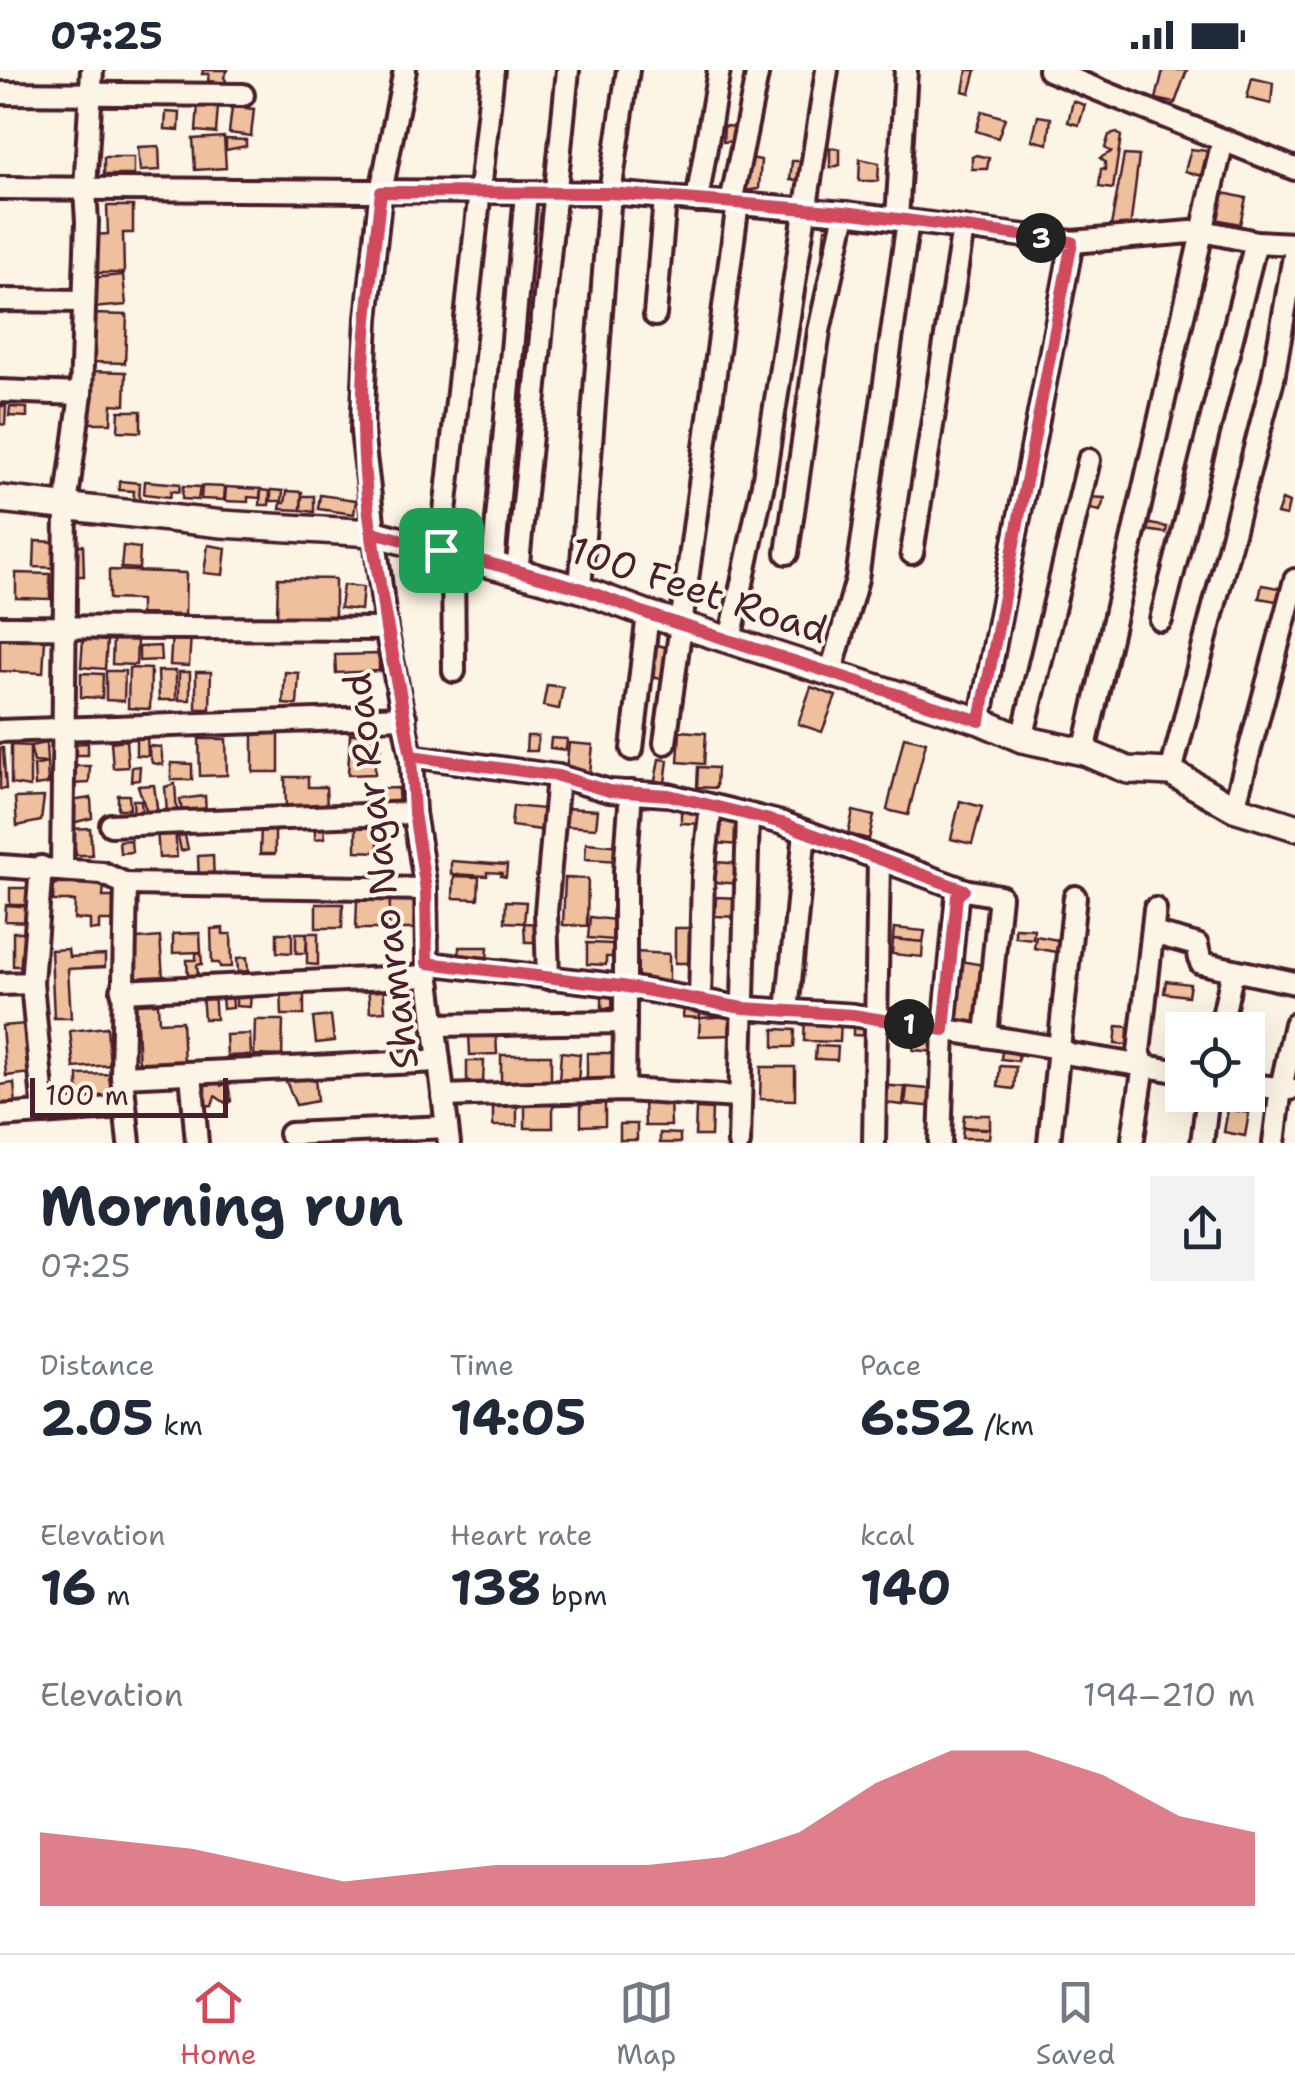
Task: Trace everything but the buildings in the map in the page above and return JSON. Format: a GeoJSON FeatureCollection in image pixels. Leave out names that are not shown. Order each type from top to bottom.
{"type":"FeatureCollection","features":[{"type":"Feature","properties":{"kind":"main road","name":"100 Feet Road"},"geometry":{"type":"LineString","coordinates":[[0,499],[222,524],[373,532],[580,588],[648,614],[980,721],[1022,739],[1084,752],[1128,770],[1172,772],[1234,808],[1295,827]]}},
{"type":"Feature","properties":{"kind":"street"},"geometry":{"type":"LineString","coordinates":[[44,1113],[32,984],[52,868],[63,730],[66,506],[81,394],[92,70]]}},
{"type":"Feature","properties":{"kind":"street","name":"Shamrao Nagar Road"},"geometry":{"type":"LineString","coordinates":[[405,70],[381,192],[367,318],[362,431],[386,629],[411,756],[414,813],[426,890],[428,970],[448,1135]]}},
{"type":"Feature","properties":{"kind":"street"},"geometry":{"type":"LineString","coordinates":[[454,671],[447,551],[493,70]]}},
{"type":"Feature","properties":{"kind":"street"},"geometry":{"type":"LineString","coordinates":[[505,569],[556,195],[568,70]]}},
{"type":"Feature","properties":{"kind":"street"},"geometry":{"type":"LineString","coordinates":[[580,588],[610,193],[628,70]]}},
{"type":"Feature","properties":{"kind":"street"},"geometry":{"type":"LineString","coordinates":[[698,201],[718,70]]}},
{"type":"Feature","properties":{"kind":"street"},"geometry":{"type":"LineString","coordinates":[[665,743],[734,203],[758,70]]}},
{"type":"Feature","properties":{"kind":"street"},"geometry":{"type":"LineString","coordinates":[[730,640],[763,484],[827,70]]}},
{"type":"Feature","properties":{"kind":"street"},"geometry":{"type":"LineString","coordinates":[[831,672],[857,579],[902,220],[906,70]]}},
{"type":"Feature","properties":{"kind":"street"},"geometry":{"type":"LineString","coordinates":[[1049,70],[1098,80],[1223,140],[1295,169]]}},
{"type":"Feature","properties":{"kind":"street"},"geometry":{"type":"LineString","coordinates":[[0,93],[243,95]]}},
{"type":"Feature","properties":{"kind":"street"},"geometry":{"type":"LineString","coordinates":[[1084,752],[1223,140]]}},
{"type":"Feature","properties":{"kind":"street"},"geometry":{"type":"LineString","coordinates":[[0,188],[610,193],[845,212],[1072,242],[1203,231],[1295,247],[1273,379],[1172,772]]}},
{"type":"Feature","properties":{"kind":"street"},"geometry":{"type":"LineString","coordinates":[[505,569],[526,193]]}},
{"type":"Feature","properties":{"kind":"street"},"geometry":{"type":"LineString","coordinates":[[655,315],[665,199]]}},
{"type":"Feature","properties":{"kind":"street"},"geometry":{"type":"LineString","coordinates":[[786,552],[819,332],[845,212]]}},
{"type":"Feature","properties":{"kind":"street"},"geometry":{"type":"LineString","coordinates":[[912,553],[963,228]]}},
{"type":"Feature","properties":{"kind":"street"},"geometry":{"type":"LineString","coordinates":[[980,721],[1072,242]]}},
{"type":"Feature","properties":{"kind":"street"},"geometry":{"type":"LineString","coordinates":[[1161,620],[1256,242]]}},
{"type":"Feature","properties":{"kind":"street"},"geometry":{"type":"LineString","coordinates":[[0,300],[84,301]]}},
{"type":"Feature","properties":{"kind":"street"},"geometry":{"type":"LineString","coordinates":[[0,391],[81,394]]}},
{"type":"Feature","properties":{"kind":"street"},"geometry":{"type":"LineString","coordinates":[[1022,739],[1088,460]]}},
{"type":"Feature","properties":{"kind":"street"},"geometry":{"type":"LineString","coordinates":[[1234,808],[1295,580]]}},
{"type":"Feature","properties":{"kind":"street"},"geometry":{"type":"LineString","coordinates":[[632,749],[648,614]]}},
{"type":"Feature","properties":{"kind":"street"},"geometry":{"type":"LineString","coordinates":[[0,626],[386,629]]}},
{"type":"Feature","properties":{"kind":"street"},"geometry":{"type":"LineString","coordinates":[[0,731],[406,717]]}},
{"type":"Feature","properties":{"kind":"street"},"geometry":{"type":"LineString","coordinates":[[411,756],[558,776],[609,791],[669,795],[805,832],[964,890],[1000,896],[986,1036]]}},
{"type":"Feature","properties":{"kind":"street"},"geometry":{"type":"LineString","coordinates":[[548,978],[546,912],[558,776]]}},
{"type":"Feature","properties":{"kind":"street"},"geometry":{"type":"LineString","coordinates":[[624,1090],[622,986],[631,792]]}},
{"type":"Feature","properties":{"kind":"street"},"geometry":{"type":"LineString","coordinates":[[700,1000],[703,876],[711,806]]}},
{"type":"Feature","properties":{"kind":"street"},"geometry":{"type":"LineString","coordinates":[[111,826],[414,813]]}},
{"type":"Feature","properties":{"kind":"street"},"geometry":{"type":"LineString","coordinates":[[739,1143],[748,815]]}},
{"type":"Feature","properties":{"kind":"street"},"geometry":{"type":"LineString","coordinates":[[787,1011],[805,832]]}},
{"type":"Feature","properties":{"kind":"street"},"geometry":{"type":"LineString","coordinates":[[874,1143],[880,860]]}},
{"type":"Feature","properties":{"kind":"street"},"geometry":{"type":"LineString","coordinates":[[0,866],[102,873],[126,884],[426,890]]}},
{"type":"Feature","properties":{"kind":"street"},"geometry":{"type":"LineString","coordinates":[[126,884],[122,1076],[128,1143]]}},
{"type":"Feature","properties":{"kind":"street"},"geometry":{"type":"LineString","coordinates":[[940,1143],[944,1030],[957,896],[964,890]]}},
{"type":"Feature","properties":{"kind":"street"},"geometry":{"type":"LineString","coordinates":[[1050,1143],[1075,896]]}},
{"type":"Feature","properties":{"kind":"street"},"geometry":{"type":"LineString","coordinates":[[1133,1138],[1144,1064],[1139,1052],[1155,908]]}},
{"type":"Feature","properties":{"kind":"street"},"geometry":{"type":"LineString","coordinates":[[1153,933],[1197,946],[1201,963],[1295,983]]}},
{"type":"Feature","properties":{"kind":"street"},"geometry":{"type":"LineString","coordinates":[[122,992],[428,970],[548,978],[622,986],[743,1008],[876,1018],[1165,1068]]}},
{"type":"Feature","properties":{"kind":"street"},"geometry":{"type":"LineString","coordinates":[[1224,1012],[1234,970]]}},
{"type":"Feature","properties":{"kind":"street"},"geometry":{"type":"LineString","coordinates":[[0,984],[32,984]]}},
{"type":"Feature","properties":{"kind":"street"},"geometry":{"type":"LineString","coordinates":[[434,1024],[625,1022]]}},
{"type":"Feature","properties":{"kind":"street"},"geometry":{"type":"LineString","coordinates":[[1274,1143],[1288,1088],[1295,1024]]}},
{"type":"Feature","properties":{"kind":"street"},"geometry":{"type":"LineString","coordinates":[[122,1076],[439,1061]]}},
{"type":"Feature","properties":{"kind":"street"},"geometry":{"type":"LineString","coordinates":[[190,1073],[197,1143]]}},
{"type":"Feature","properties":{"kind":"street"},"geometry":{"type":"LineString","coordinates":[[443,1096],[624,1090],[740,1097]]}},
{"type":"Feature","properties":{"kind":"street"},"geometry":{"type":"LineString","coordinates":[[0,1116],[125,1106]]}},
{"type":"Feature","properties":{"kind":"street"},"geometry":{"type":"LineString","coordinates":[[1202,1143],[1206,1112]]}},
{"type":"Feature","properties":{"kind":"street"},"geometry":{"type":"LineString","coordinates":[[290,1134],[448,1135]]}},
{"type":"Feature","properties":{"kind":"route"},"geometry":{"type":"LineString","coordinates":[[441,550],[373,532],[386,629],[411,756],[414,813],[426,890],[427,963],[622,986],[743,1008],[853,1015],[944,1030],[957,896],[964,890],[782,823],[669,795],[609,791],[558,776],[411,756],[406,717],[386,629],[373,532],[362,431],[367,318],[381,192],[610,193],[845,212],[1072,242],[980,721],[648,614],[580,588],[441,550]]}}]}
